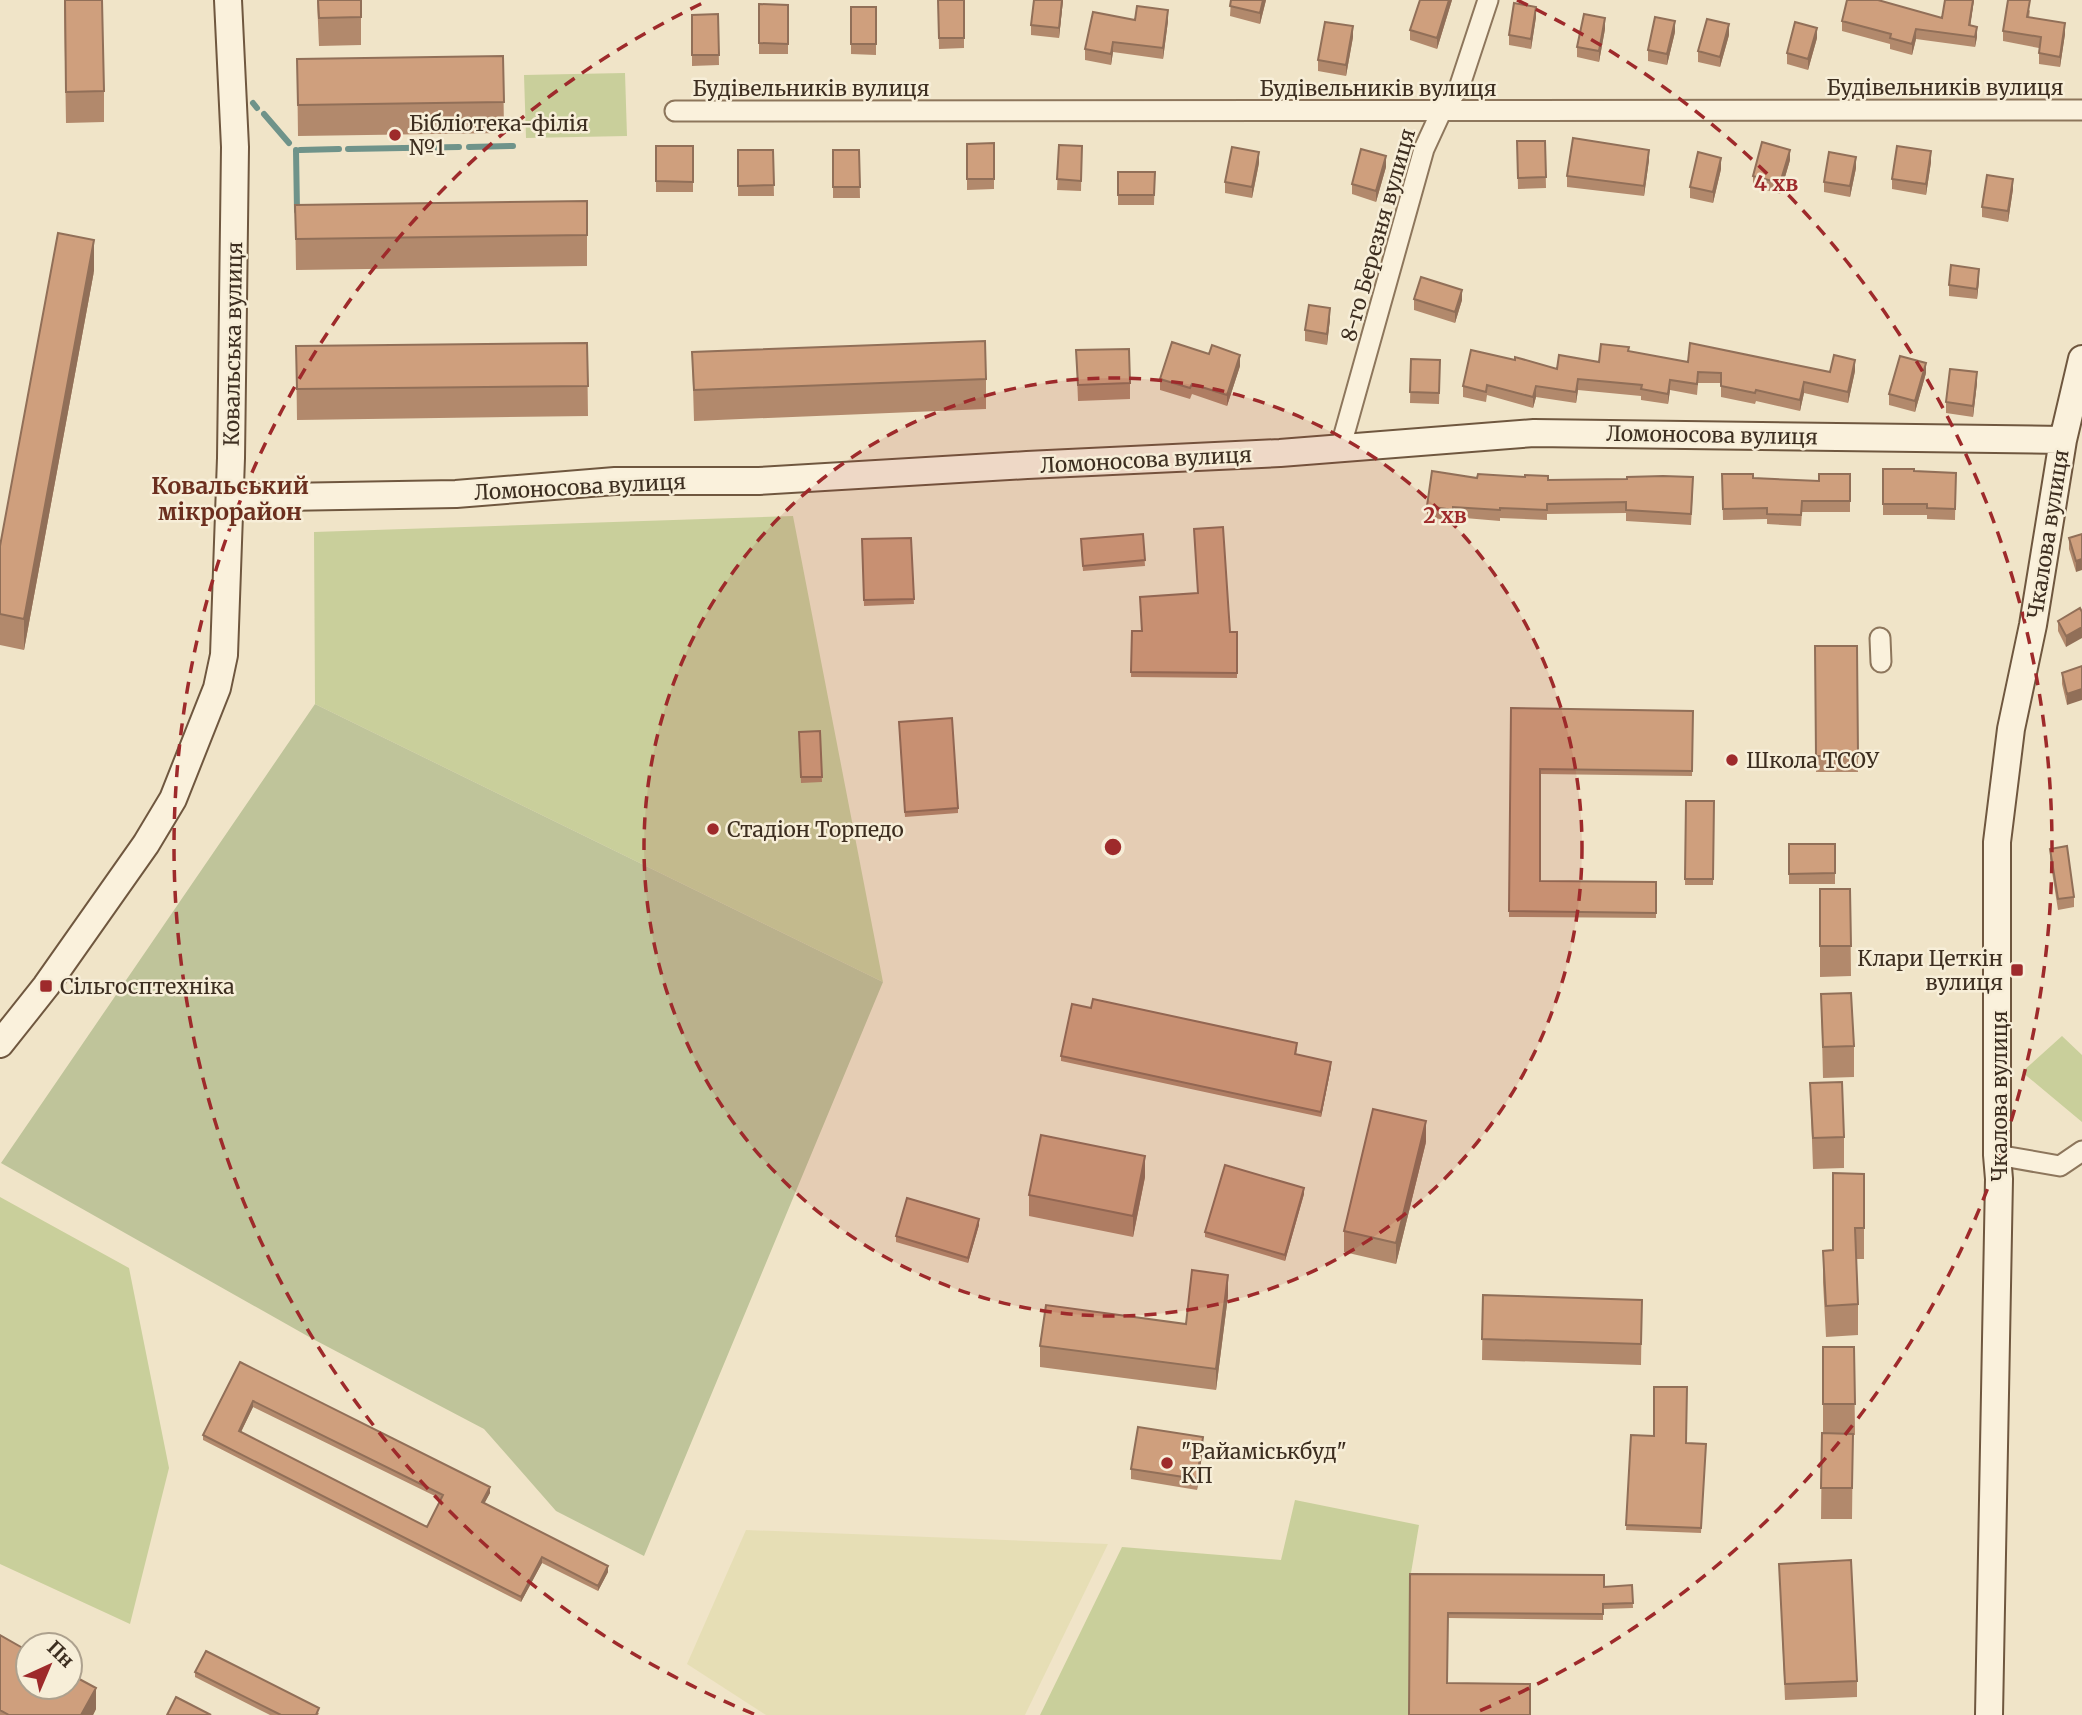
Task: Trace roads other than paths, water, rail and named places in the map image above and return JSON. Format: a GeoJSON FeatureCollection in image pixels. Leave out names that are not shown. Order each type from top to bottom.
{"type":"FeatureCollection","features":[{"type":"Feature","properties":{"kind":"street","name":"Ковальська вулиця"},"geometry":{"type":"LineString","coordinates":[[0,1044],[46,986],[146,844],[173,799],[217,688],[224,655],[230,498],[235,147],[228,0]]}},
{"type":"Feature","properties":{"kind":"street","name":"8-го Березня вулиця"},"geometry":{"type":"LineString","coordinates":[[1340,449],[1424,149],[1442,110],[1459,88],[1488,0]]}},
{"type":"Feature","properties":{"kind":"street","name":"Будівельників вулиця"},"geometry":{"type":"LineString","coordinates":[[675,111],[2082,110]]}},
{"type":"Feature","properties":{"kind":"street","name":"Чкалова вулиця"},"geometry":{"type":"LineString","coordinates":[[1989,1715],[1999,1192],[1997,842],[2011,729],[2033,625],[2063,440],[2082,359]]}},
{"type":"Feature","properties":{"kind":"street","name":"Ломоносова вулиця"},"geometry":{"type":"LineString","coordinates":[[230,498],[456,494],[615,481],[759,481],[1340,449],[1534,433],[2063,440]]}},
{"type":"Feature","properties":{"kind":"street"},"geometry":{"type":"LineString","coordinates":[[1881,638],[1881,662]]}},
{"type":"Feature","properties":{"kind":"street"},"geometry":{"type":"LineString","coordinates":[[1997,1155],[2060,1166],[2082,1151]]}},
{"type":"Feature","properties":{"kind":"waterway"},"geometry":{"type":"LineString","coordinates":[[253,103],[257,108]]}},
{"type":"Feature","properties":{"kind":"waterway"},"geometry":{"type":"LineString","coordinates":[[264,114],[289,143]]}},
{"type":"Feature","properties":{"kind":"waterway"},"geometry":{"type":"LineString","coordinates":[[469,147],[513,146]]}},
{"type":"Feature","properties":{"kind":"waterway"},"geometry":{"type":"LineString","coordinates":[[348,149],[459,147]]}},
{"type":"Feature","properties":{"kind":"waterway"},"geometry":{"type":"LineString","coordinates":[[300,150],[339,149]]}},
{"type":"Feature","properties":{"kind":"waterway"},"geometry":{"type":"LineString","coordinates":[[296,150],[297,211]]}},
{"type":"Feature","properties":{"kind":"place","name":"Бібліотека-філія №1"},"geometry":{"type":"Point","coordinates":[395,135]}},
{"type":"Feature","properties":{"kind":"place","name":"Школа ТСОУ"},"geometry":{"type":"Point","coordinates":[1732,760]}},
{"type":"Feature","properties":{"kind":"place","name":"Стадіон Торпедо"},"geometry":{"type":"Point","coordinates":[713,829]}},
{"type":"Feature","properties":{"kind":"place","name":"Клари Цеткін вулиця"},"geometry":{"type":"Point","coordinates":[2017,970]}},
{"type":"Feature","properties":{"kind":"place","name":"Сільгосптехніка"},"geometry":{"type":"Point","coordinates":[46,986]}},
{"type":"Feature","properties":{"kind":"place","name":"\"Райаміськбуд\" КП"},"geometry":{"type":"Point","coordinates":[1167,1463]}},
{"type":"Feature","properties":{"kind":"district","name":"Ковальський мікрорайон"},"geometry":{"type":"Point","coordinates":[230,498]}}]}
